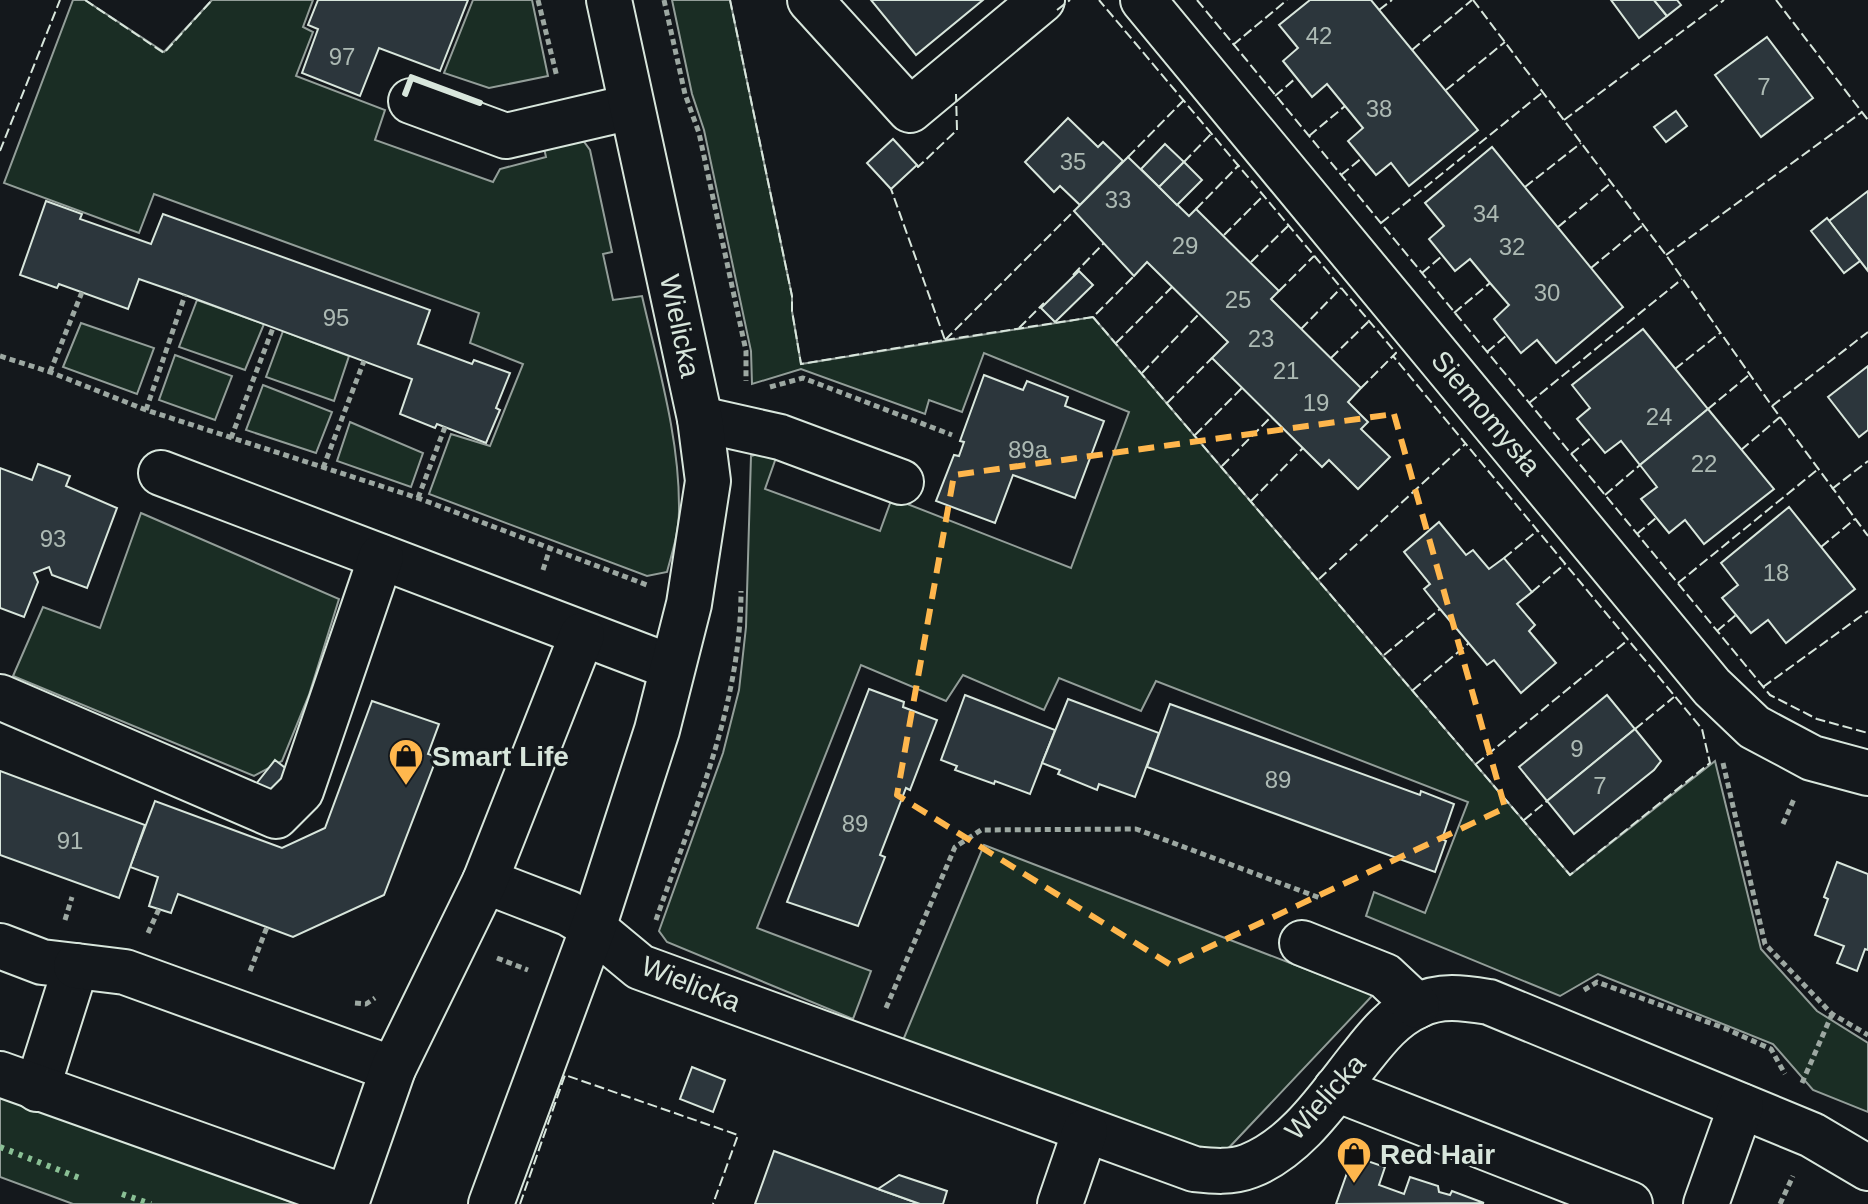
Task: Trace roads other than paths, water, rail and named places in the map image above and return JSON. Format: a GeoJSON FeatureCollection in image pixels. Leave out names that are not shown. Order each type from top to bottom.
{"type":"FeatureCollection","features":[{"type":"Feature","properties":{"kind":"street","name":"Wielicka"},"geometry":{"type":"LineString","coordinates":[[491,1204],[593,928],[657,730],[689,604],[708,481],[700,419],[609,0]]}},
{"type":"Feature","properties":{"kind":"street"},"geometry":{"type":"LineString","coordinates":[[810,0],[910,110],[1042,0]]}},
{"type":"Feature","properties":{"kind":"street","name":"Siemomysła"},"geometry":{"type":"LineString","coordinates":[[1143,0],[1712,687],[1754,727],[1812,758],[1868,773]]}},
{"type":"Feature","properties":{"kind":"street"},"geometry":{"type":"LineString","coordinates":[[411,101],[506,136],[631,107]]}},
{"type":"Feature","properties":{"kind":"street"},"geometry":{"type":"LineString","coordinates":[[700,419],[780,437],[901,482]]}},
{"type":"Feature","properties":{"kind":"street"},"geometry":{"type":"LineString","coordinates":[[161,473],[671,667]]}},
{"type":"Feature","properties":{"kind":"street"},"geometry":{"type":"LineString","coordinates":[[0,697],[276,816],[301,791],[381,557]]}},
{"type":"Feature","properties":{"kind":"street"},"geometry":{"type":"LineString","coordinates":[[76,966],[19,1082],[355,1201],[393,1069],[485,881],[582,635]]}},
{"type":"Feature","properties":{"kind":"street","name":"Wielicka"},"geometry":{"type":"LineString","coordinates":[[485,881],[568,913],[593,928],[640,967],[1194,1169],[1221,1172],[1249,1166],[1280,1147],[1308,1122],[1373,1042],[1395,1020],[1417,1006],[1436,999],[1458,997],[1489,1002],[1812,1135],[1868,1168]]}},
{"type":"Feature","properties":{"kind":"street"},"geometry":{"type":"LineString","coordinates":[[1302,943],[1385,976],[1417,1006]]}},
{"type":"Feature","properties":{"kind":"street"},"geometry":{"type":"LineString","coordinates":[[0,946],[42,962],[125,972],[393,1069]]}},
{"type":"Feature","properties":{"kind":"street"},"geometry":{"type":"LineString","coordinates":[[1336,1089],[1630,1204]]}},
{"type":"Feature","properties":{"kind":"street"},"geometry":{"type":"LineString","coordinates":[[1706,1204],[1741,1106]]}},
{"type":"Feature","properties":{"kind":"street"},"geometry":{"type":"LineString","coordinates":[[1060,1204],[1085,1131]]}},
{"type":"Feature","properties":{"kind":"street"},"geometry":{"type":"LineString","coordinates":[[1865,1204],[1868,1197]]}},
{"type":"Feature","properties":{"kind":"place","name":"Smart Life"},"geometry":{"type":"Point","coordinates":[406,787]}},
{"type":"Feature","properties":{"kind":"place","name":"Red Hair"},"geometry":{"type":"Point","coordinates":[1354,1185]}}]}
